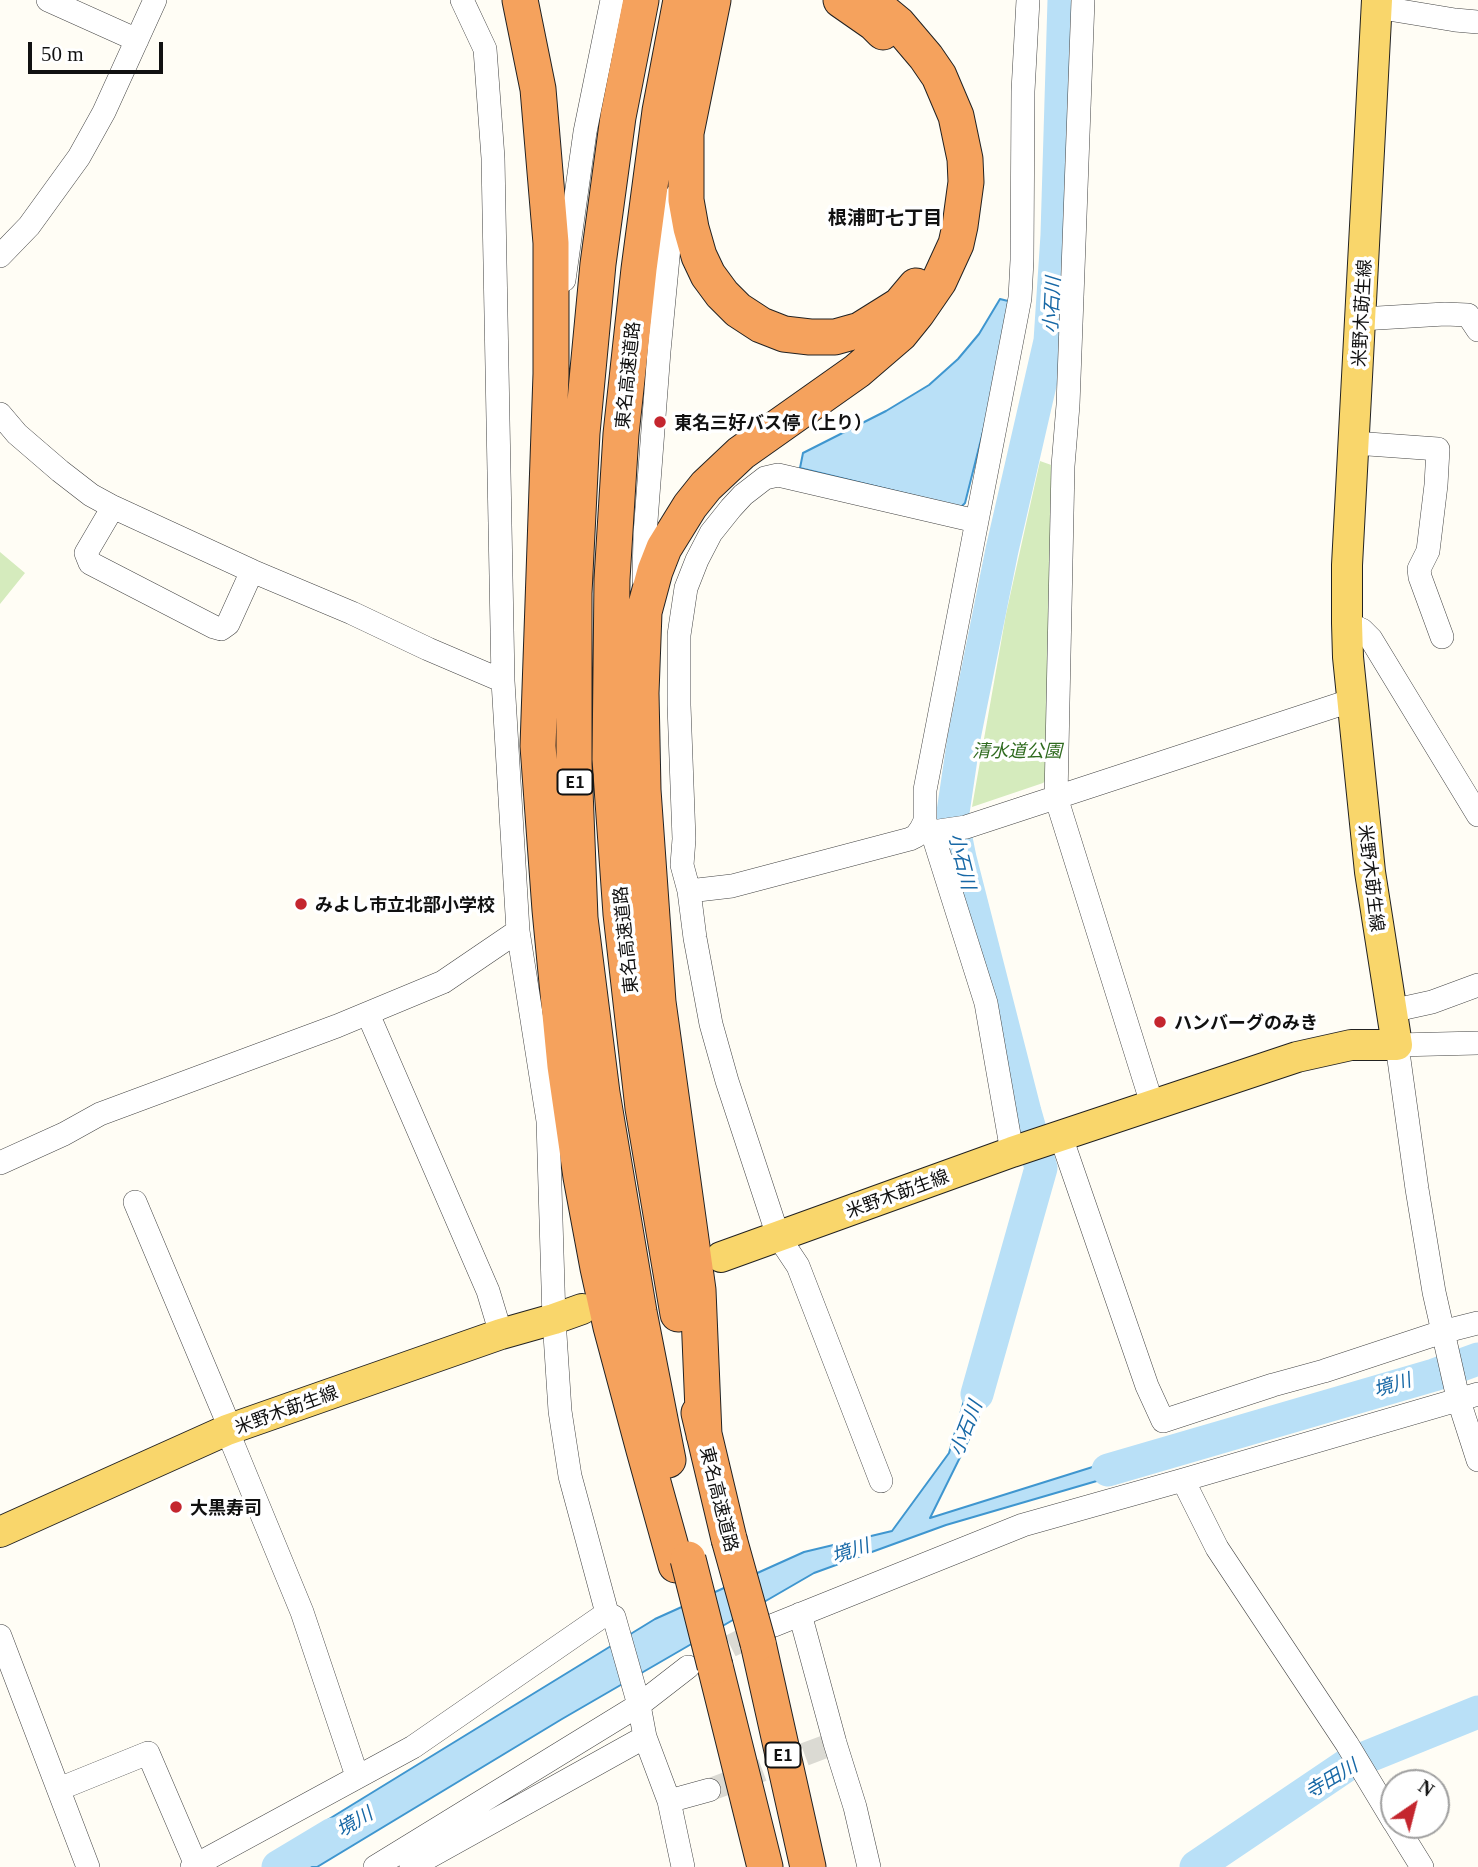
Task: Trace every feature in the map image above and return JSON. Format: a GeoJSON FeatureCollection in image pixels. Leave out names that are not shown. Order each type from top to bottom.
{"type":"FeatureCollection","features":[{"type":"Feature","properties":{"kind":"highway"},"geometry":{"type":"LineString","coordinates":[[520,0],[538,89],[551,243],[551,374],[538,746],[565,1066],[600,1280],[640,1438],[682,1562],[702,1668]]}},
{"type":"Feature","properties":{"kind":"highway","name":"E1"},"geometry":{"type":"LineString","coordinates":[[641,0],[618,117],[597,264],[582,433],[574,593],[575,777],[580,918],[601,1093],[682,1562]]}},
{"type":"Feature","properties":{"kind":"highway","name":"東名高速道路"},"geometry":{"type":"LineString","coordinates":[[681,0],[659,124],[621,434],[612,579],[610,759],[621,914],[643,1108],[676,1301],[729,1539],[766,1634],[808,1867]]}},
{"type":"Feature","properties":{"kind":"highway"},"geometry":{"type":"LineString","coordinates":[[713,0],[686,133],[686,200],[699,256],[708,275],[738,310],[761,325],[784,334],[810,338],[835,337],[860,330],[900,304],[930,264],[947,214],[949,166],[938,113],[912,65],[898,47],[874,23],[841,0]]}},
{"type":"Feature","properties":{"kind":"highway"},"geometry":{"type":"LineString","coordinates":[[704,1435],[698,1290],[657,989],[643,790],[641,693],[644,612],[664,548],[706,486],[741,453],[834,389],[900,334],[939,281],[958,235],[964,205],[965,159],[948,95],[912,39],[869,0]]}},
{"type":"Feature","properties":{"kind":"highway","name":"E1"},"geometry":{"type":"LineString","coordinates":[[702,1668],[731,1734],[765,1867]]}},
{"type":"Feature","properties":{"kind":"main road","name":"米野木莇生線"},"geometry":{"type":"LineString","coordinates":[[721,1257],[1013,1152],[1297,1057],[1351,1045],[1397,1045],[1370,872],[1348,657],[1347,623],[1347,565],[1376,4]]}},
{"type":"Feature","properties":{"kind":"main road","name":"米野木莇生線"},"geometry":{"type":"LineString","coordinates":[[0,1532],[227,1430],[501,1334],[568,1314]]}},
{"type":"Feature","properties":{"kind":"street"},"geometry":{"type":"LineString","coordinates":[[48,0],[137,40]]}},
{"type":"Feature","properties":{"kind":"street"},"geometry":{"type":"LineString","coordinates":[[0,256],[29,226],[79,158],[104,113],[155,0]]}},
{"type":"Feature","properties":{"kind":"street"},"geometry":{"type":"LineString","coordinates":[[463,0],[485,50],[493,158],[503,681],[518,931],[548,1121],[568,1314],[560,1411],[570,1476],[639,1704],[645,1738],[669,1801],[683,1867]]}},
{"type":"Feature","properties":{"kind":"street"},"geometry":{"type":"LineString","coordinates":[[551,374],[585,132],[612,0]]}},
{"type":"Feature","properties":{"kind":"street"},"geometry":{"type":"LineString","coordinates":[[1013,1152],[986,1003],[932,831],[925,821],[925,790],[1020,298],[1023,91],[1028,0]]}},
{"type":"Feature","properties":{"kind":"street"},"geometry":{"type":"LineString","coordinates":[[1083,0],[1068,405],[1063,466],[1056,797],[1152,1104]]}},
{"type":"Feature","properties":{"kind":"street"},"geometry":{"type":"LineString","coordinates":[[1376,4],[1478,22]]}},
{"type":"Feature","properties":{"kind":"street"},"geometry":{"type":"LineString","coordinates":[[644,612],[645,534],[659,352],[669,247],[686,133]]}},
{"type":"Feature","properties":{"kind":"street"},"geometry":{"type":"LineString","coordinates":[[1361,319],[1468,315],[1478,330]]}},
{"type":"Feature","properties":{"kind":"street"},"geometry":{"type":"LineString","coordinates":[[0,414],[16,433],[60,471],[91,495],[113,507],[503,681]]}},
{"type":"Feature","properties":{"kind":"street"},"geometry":{"type":"LineString","coordinates":[[1354,443],[1438,449],[1428,551],[1419,569],[1442,637]]}},
{"type":"Feature","properties":{"kind":"street"},"geometry":{"type":"LineString","coordinates":[[881,1481],[798,1266],[778,1236],[711,1024],[689,891],[682,865],[684,839],[679,705],[680,635],[686,589],[697,560],[712,533],[731,508],[765,478],[778,475],[976,521]]}},
{"type":"Feature","properties":{"kind":"street"},"geometry":{"type":"LineString","coordinates":[[113,507],[86,553],[90,563],[214,627],[221,629],[228,624],[253,571]]}},
{"type":"Feature","properties":{"kind":"street"},"geometry":{"type":"LineString","coordinates":[[1347,623],[1363,629],[1371,639],[1478,815]]}},
{"type":"Feature","properties":{"kind":"street"},"geometry":{"type":"LineString","coordinates":[[689,891],[732,886],[932,831],[966,827],[1353,700]]}},
{"type":"Feature","properties":{"kind":"street"},"geometry":{"type":"LineString","coordinates":[[0,1163],[64,1134],[100,1114],[244,1062],[443,982],[518,931]]}},
{"type":"Feature","properties":{"kind":"street"},"geometry":{"type":"LineString","coordinates":[[1391,1011],[1433,1002],[1478,985]]}},
{"type":"Feature","properties":{"kind":"street"},"geometry":{"type":"LineString","coordinates":[[368,1014],[488,1291],[501,1334]]}},
{"type":"Feature","properties":{"kind":"street"},"geometry":{"type":"LineString","coordinates":[[1478,1043],[1397,1045],[1417,1189],[1442,1332],[1468,1396],[1478,1460]]}},
{"type":"Feature","properties":{"kind":"street"},"geometry":{"type":"LineString","coordinates":[[1057,1138],[1147,1385],[1163,1421],[1442,1332],[1478,1323]]}},
{"type":"Feature","properties":{"kind":"street"},"geometry":{"type":"LineString","coordinates":[[135,1202],[225,1416],[227,1430],[302,1612],[357,1776]]}},
{"type":"Feature","properties":{"kind":"street"},"geometry":{"type":"LineString","coordinates":[[766,1634],[800,1614],[1023,1525],[1468,1396]]}},
{"type":"Feature","properties":{"kind":"street"},"geometry":{"type":"LineString","coordinates":[[1183,1480],[1217,1548],[1347,1744],[1380,1799]]}},
{"type":"Feature","properties":{"kind":"street"},"geometry":{"type":"LineString","coordinates":[[800,1614],[855,1807],[869,1867]]}},
{"type":"Feature","properties":{"kind":"street"},"geometry":{"type":"LineString","coordinates":[[59,1789],[148,1753],[194,1866],[413,1746],[611,1615]]}},
{"type":"Feature","properties":{"kind":"street"},"geometry":{"type":"LineString","coordinates":[[0,1636],[88,1867]]}},
{"type":"Feature","properties":{"kind":"street"},"geometry":{"type":"LineString","coordinates":[[375,1867],[702,1668]]}},
{"type":"Feature","properties":{"kind":"street"},"geometry":{"type":"LineString","coordinates":[[411,1867],[645,1738]]}},
{"type":"Feature","properties":{"kind":"street"},"geometry":{"type":"LineString","coordinates":[[669,1801],[709,1790]]}},
{"type":"Feature","properties":{"kind":"street"},"geometry":{"type":"LineString","coordinates":[[1405,1839],[1422,1867]]}},
{"type":"Feature","properties":{"kind":"green space","name":"清水道公園"},"geometry":{"type":"Polygon","coordinates":[[[1040,461],[1057,467],[1052,774],[1043,783],[972,807],[1006,614],[1040,461]]]}},
{"type":"Feature","properties":{"kind":"green space"},"geometry":{"type":"Polygon","coordinates":[[[0,552],[25,573],[0,604],[0,552]]]}},
{"type":"Feature","properties":{"kind":"water"},"geometry":{"type":"Polygon","coordinates":[[[1000,299],[1008,301],[1006,331],[965,503],[961,507],[800,468],[803,453],[886,411],[929,385],[958,359],[979,334],[1000,299]]]}},
{"type":"Feature","properties":{"kind":"water"},"geometry":{"type":"Polygon","coordinates":[[[979,1348],[999,1352],[976,1425],[930,1518],[1150,1449],[1155,1464],[946,1525],[814,1573],[562,1719],[317,1867],[304,1867],[285,1846],[655,1619],[804,1552],[892,1531],[949,1453],[979,1348]]]}},
{"type":"Feature","properties":{"kind":"waterway","name":"小石川"},"geometry":{"type":"LineString","coordinates":[[977,1394],[1041,1168],[952,819],[964,738],[1002,550],[1050,341],[1057,235],[1064,0]]}},
{"type":"Feature","properties":{"kind":"waterway","name":"境川"},"geometry":{"type":"LineString","coordinates":[[1108,1470],[1434,1375],[1478,1359]]}},
{"type":"Feature","properties":{"kind":"waterway","name":"寺田川"},"geometry":{"type":"LineString","coordinates":[[1196,1867],[1347,1765],[1478,1712]]}},
{"type":"Feature","properties":{"kind":"waterway","name":"境川"},"geometry":{"type":"LineString","coordinates":[[278,1867],[333,1834]]}},
{"type":"Feature","properties":{"kind":"tunnel"},"geometry":{"type":"LineString","coordinates":[[700,1661],[767,1628]]}},
{"type":"Feature","properties":{"kind":"tunnel"},"geometry":{"type":"LineString","coordinates":[[709,1790],[835,1743]]}},
{"type":"Feature","properties":{"kind":"place","name":"東名三好バス停（上り）"},"geometry":{"type":"Point","coordinates":[660,422]}},
{"type":"Feature","properties":{"kind":"place","name":"みよし市立北部小学校"},"geometry":{"type":"Point","coordinates":[301,904]}},
{"type":"Feature","properties":{"kind":"place","name":"ハンバーグのみき"},"geometry":{"type":"Point","coordinates":[1160,1022]}},
{"type":"Feature","properties":{"kind":"place","name":"大黒寿司"},"geometry":{"type":"Point","coordinates":[176,1507]}},
{"type":"Feature","properties":{"kind":"district","name":"根浦町七丁目"},"geometry":{"type":"Point","coordinates":[885,217]}}]}
